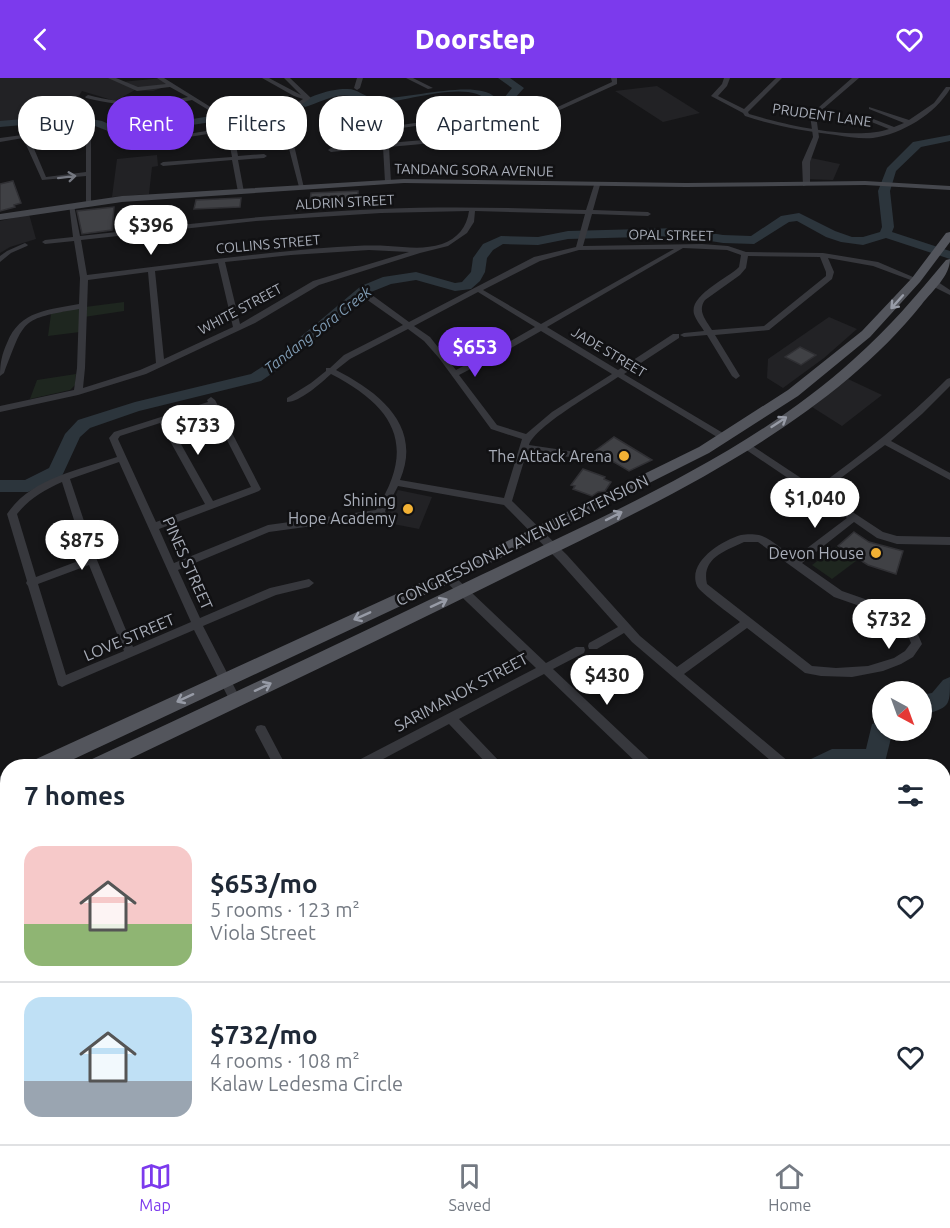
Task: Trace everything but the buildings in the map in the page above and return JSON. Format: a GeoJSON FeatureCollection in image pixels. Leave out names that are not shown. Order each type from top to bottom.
{"type":"FeatureCollection","features":[{"type":"Feature","properties":{"kind":"main road","name":"TANDANG SORA AVENUE"},"geometry":{"type":"LineString","coordinates":[[0,218],[89,203],[388,182],[597,185],[869,183],[950,188]]}},
{"type":"Feature","properties":{"kind":"main road","name":"CONGRESSIONAL AVENUE EXTENSION"},"geometry":{"type":"LineString","coordinates":[[112,759],[553,547],[687,469],[724,438],[793,393],[835,360],[887,313],[916,280],[950,235]]}},
{"type":"Feature","properties":{"kind":"main road","name":"CONGRESSIONAL AVENUE EXTENSION"},"geometry":{"type":"LineString","coordinates":[[56,759],[539,533],[745,445],[781,422],[844,375],[906,318],[950,262]]}},
{"type":"Feature","properties":{"kind":"street"},"geometry":{"type":"LineString","coordinates":[[111,78],[134,89],[171,85]]}},
{"type":"Feature","properties":{"kind":"street"},"geometry":{"type":"LineString","coordinates":[[160,78],[189,96]]}},
{"type":"Feature","properties":{"kind":"street"},"geometry":{"type":"LineString","coordinates":[[265,78],[296,95],[308,98]]}},
{"type":"Feature","properties":{"kind":"street"},"geometry":{"type":"LineString","coordinates":[[287,78],[308,98]]}},
{"type":"Feature","properties":{"kind":"street"},"geometry":{"type":"LineString","coordinates":[[357,88],[360,78]]}},
{"type":"Feature","properties":{"kind":"street"},"geometry":{"type":"LineString","coordinates":[[409,78],[430,88]]}},
{"type":"Feature","properties":{"kind":"street"},"geometry":{"type":"LineString","coordinates":[[404,144],[509,135],[527,123],[615,83],[614,78]]}},
{"type":"Feature","properties":{"kind":"street","name":"PRUDENT LANE"},"geometry":{"type":"LineString","coordinates":[[727,78],[714,96],[746,113],[816,130],[868,136],[908,122],[939,103],[948,88]]}},
{"type":"Feature","properties":{"kind":"street"},"geometry":{"type":"LineString","coordinates":[[746,113],[779,78]]}},
{"type":"Feature","properties":{"kind":"street"},"geometry":{"type":"LineString","coordinates":[[806,184],[806,162],[816,137],[813,115],[856,78]]}},
{"type":"Feature","properties":{"kind":"street"},"geometry":{"type":"LineString","coordinates":[[302,187],[291,145],[286,112],[308,98]]}},
{"type":"Feature","properties":{"kind":"street"},"geometry":{"type":"LineString","coordinates":[[871,108],[908,122]]}},
{"type":"Feature","properties":{"kind":"street"},"geometry":{"type":"LineString","coordinates":[[861,116],[893,129]]}},
{"type":"Feature","properties":{"kind":"street"},"geometry":{"type":"LineString","coordinates":[[194,134],[230,129],[241,192]]}},
{"type":"Feature","properties":{"kind":"street"},"geometry":{"type":"LineString","coordinates":[[0,140],[18,137]]}},
{"type":"Feature","properties":{"kind":"street"},"geometry":{"type":"LineString","coordinates":[[31,150],[44,179],[89,174]]}},
{"type":"Feature","properties":{"kind":"street"},"geometry":{"type":"LineString","coordinates":[[89,150],[89,203]]}},
{"type":"Feature","properties":{"kind":"street"},"geometry":{"type":"LineString","coordinates":[[386,150],[388,182]]}},
{"type":"Feature","properties":{"kind":"street"},"geometry":{"type":"LineString","coordinates":[[163,164],[264,156]]}},
{"type":"Feature","properties":{"kind":"street"},"geometry":{"type":"LineString","coordinates":[[579,248],[597,185]]}},
{"type":"Feature","properties":{"kind":"street"},"geometry":{"type":"LineString","coordinates":[[70,205],[84,278],[78,392]]}},
{"type":"Feature","properties":{"kind":"street","name":"ALDRIN STREET"},"geometry":{"type":"LineString","coordinates":[[45,242],[293,216],[472,209],[648,214]]}},
{"type":"Feature","properties":{"kind":"street","name":"WHITE STREET"},"geometry":{"type":"LineString","coordinates":[[0,409],[78,392],[160,365],[237,328],[316,283],[418,250],[446,245],[465,232],[471,222],[472,209]]}},
{"type":"Feature","properties":{"kind":"street"},"geometry":{"type":"LineString","coordinates":[[0,260],[9,252],[25,245]]}},
{"type":"Feature","properties":{"kind":"street"},"geometry":{"type":"LineString","coordinates":[[496,354],[683,247]]}},
{"type":"Feature","properties":{"kind":"street","name":"COLLINS STREET"},"geometry":{"type":"LineString","coordinates":[[84,278],[221,260],[361,248],[418,250]]}},
{"type":"Feature","properties":{"kind":"street","name":"OPAL STREET"},"geometry":{"type":"LineString","coordinates":[[290,400],[311,387],[347,357],[537,259],[579,248],[728,248],[745,254],[823,255],[875,264],[916,280]]}},
{"type":"Feature","properties":{"kind":"street"},"geometry":{"type":"LineString","coordinates":[[736,376],[698,314],[698,304],[742,268],[745,254]]}},
{"type":"Feature","properties":{"kind":"street"},"geometry":{"type":"LineString","coordinates":[[507,502],[526,442],[557,413],[680,335],[766,328],[829,277],[830,272],[823,255]]}},
{"type":"Feature","properties":{"kind":"street"},"geometry":{"type":"LineString","coordinates":[[221,260],[237,328]]}},
{"type":"Feature","properties":{"kind":"street"},"geometry":{"type":"LineString","coordinates":[[151,269],[160,365]]}},
{"type":"Feature","properties":{"kind":"street"},"geometry":{"type":"LineString","coordinates":[[935,284],[950,293]]}},
{"type":"Feature","properties":{"kind":"street","name":"JADE STREET"},"geometry":{"type":"LineString","coordinates":[[479,290],[724,438]]}},
{"type":"Feature","properties":{"kind":"street"},"geometry":{"type":"LineString","coordinates":[[369,297],[427,339],[494,427],[526,442],[576,455]]}},
{"type":"Feature","properties":{"kind":"street"},"geometry":{"type":"LineString","coordinates":[[0,373],[18,329],[24,322],[83,306]]}},
{"type":"Feature","properties":{"kind":"street"},"geometry":{"type":"LineString","coordinates":[[454,374],[483,359]]}},
{"type":"Feature","properties":{"kind":"street"},"geometry":{"type":"LineString","coordinates":[[330,370],[365,388],[390,414],[398,430],[402,446],[402,464],[398,483],[372,524]]}},
{"type":"Feature","properties":{"kind":"street"},"geometry":{"type":"LineString","coordinates":[[816,492],[886,442],[914,418],[950,381]]}},
{"type":"Feature","properties":{"kind":"street"},"geometry":{"type":"LineString","coordinates":[[153,527],[256,489],[212,402],[163,420],[210,505]]}},
{"type":"Feature","properties":{"kind":"street","name":"PINES STREET"},"geometry":{"type":"LineString","coordinates":[[163,420],[117,434],[113,438],[197,625],[235,700]]}},
{"type":"Feature","properties":{"kind":"street"},"geometry":{"type":"LineString","coordinates":[[886,442],[950,477]]}},
{"type":"Feature","properties":{"kind":"street"},"geometry":{"type":"LineString","coordinates":[[745,445],[880,535],[897,540],[950,541]]}},
{"type":"Feature","properties":{"kind":"street"},"geometry":{"type":"LineString","coordinates":[[92,560],[31,582],[12,514],[33,493],[65,478],[122,459]]}},
{"type":"Feature","properties":{"kind":"street"},"geometry":{"type":"LineString","coordinates":[[65,478],[92,560],[130,653]]}},
{"type":"Feature","properties":{"kind":"street"},"geometry":{"type":"LineString","coordinates":[[398,483],[507,502],[553,547],[625,628],[777,759]]}},
{"type":"Feature","properties":{"kind":"street"},"geometry":{"type":"LineString","coordinates":[[172,568],[268,529],[381,513]]}},
{"type":"Feature","properties":{"kind":"street"},"geometry":{"type":"LineString","coordinates":[[795,563],[853,518]]}},
{"type":"Feature","properties":{"kind":"street"},"geometry":{"type":"LineString","coordinates":[[743,538],[760,539],[795,563],[838,594],[898,615],[907,621],[917,644],[913,652],[892,664],[844,674],[809,670],[702,586],[699,577],[701,564],[709,556],[743,538]]}},
{"type":"Feature","properties":{"kind":"street"},"geometry":{"type":"LineString","coordinates":[[448,577],[640,759]]}},
{"type":"Feature","properties":{"kind":"street","name":"LOVE STREET"},"geometry":{"type":"LineString","coordinates":[[31,582],[62,682],[274,591],[309,583]]}},
{"type":"Feature","properties":{"kind":"street"},"geometry":{"type":"LineString","coordinates":[[677,673],[747,622]]}},
{"type":"Feature","properties":{"kind":"street"},"geometry":{"type":"LineString","coordinates":[[593,646],[625,628]]}},
{"type":"Feature","properties":{"kind":"street","name":"SARIMANOK STREET"},"geometry":{"type":"LineString","coordinates":[[372,759],[580,650]]}},
{"type":"Feature","properties":{"kind":"street"},"geometry":{"type":"LineString","coordinates":[[450,717],[489,759]]}},
{"type":"Feature","properties":{"kind":"street"},"geometry":{"type":"LineString","coordinates":[[261,730],[276,759]]}},
{"type":"Feature","properties":{"kind":"shaded area"},"geometry":{"type":"Polygon","coordinates":[[[0,78],[114,78],[121,82],[163,78],[172,84],[153,91],[135,90],[124,96],[107,96],[107,99],[82,91],[79,96],[18,96],[18,120],[0,122],[0,78]]]}},
{"type":"Feature","properties":{"kind":"shaded area"},"geometry":{"type":"Polygon","coordinates":[[[657,86],[700,113],[663,122],[615,91],[657,86]]]}},
{"type":"Feature","properties":{"kind":"shaded area"},"geometry":{"type":"Polygon","coordinates":[[[157,155],[158,166],[152,167],[149,194],[112,197],[117,159],[157,155]]]}},
{"type":"Feature","properties":{"kind":"shaded area"},"geometry":{"type":"Polygon","coordinates":[[[811,158],[840,164],[833,180],[803,179],[811,158]]]}},
{"type":"Feature","properties":{"kind":"shaded area"},"geometry":{"type":"Polygon","coordinates":[[[29,214],[36,239],[10,247],[0,253],[0,221],[29,214]]]}},
{"type":"Feature","properties":{"kind":"shaded area"},"geometry":{"type":"Polygon","coordinates":[[[124,302],[124,311],[84,317],[85,307],[124,302]]]}},
{"type":"Feature","properties":{"kind":"shaded area"},"geometry":{"type":"Polygon","coordinates":[[[81,307],[80,332],[48,336],[51,314],[81,307]]]}},
{"type":"Feature","properties":{"kind":"shaded area"},"geometry":{"type":"Polygon","coordinates":[[[829,317],[857,329],[824,358],[783,388],[767,378],[768,359],[829,317]]]}},
{"type":"Feature","properties":{"kind":"shaded area"},"geometry":{"type":"Polygon","coordinates":[[[76,374],[75,385],[70,390],[30,399],[37,380],[76,374]]]}},
{"type":"Feature","properties":{"kind":"shaded area"},"geometry":{"type":"Polygon","coordinates":[[[848,379],[882,395],[842,426],[812,407],[848,379]]]}},
{"type":"Feature","properties":{"kind":"shaded area","name":"Shining Hope Academy"},"geometry":{"type":"Polygon","coordinates":[[[398,490],[432,497],[419,529],[383,522],[398,490]]]}},
{"type":"Feature","properties":{"kind":"shaded area"},"geometry":{"type":"Polygon","coordinates":[[[836,547],[856,561],[832,579],[812,565],[836,547]]]}},
{"type":"Feature","properties":{"kind":"waterway"},"geometry":{"type":"LineString","coordinates":[[307,103],[325,96],[348,92],[374,101],[464,87],[488,94],[492,100],[506,101],[519,88],[503,78]]}},
{"type":"Feature","properties":{"kind":"waterway"},"geometry":{"type":"LineString","coordinates":[[0,124],[68,118],[98,123],[121,133],[206,120]]}},
{"type":"Feature","properties":{"kind":"waterway"},"geometry":{"type":"LineString","coordinates":[[885,234],[888,227],[884,191],[891,170],[917,144],[950,138]]}},
{"type":"Feature","properties":{"kind":"waterway","name":"Tandang Sora Creek"},"geometry":{"type":"LineString","coordinates":[[0,486],[28,486],[56,472],[73,434],[84,424],[135,407],[256,378],[278,363],[366,289],[388,280],[416,276],[455,287],[466,286],[473,281],[478,272],[480,258],[488,247],[501,240],[538,241],[568,235],[679,232],[723,239],[754,240],[785,219],[799,217],[830,234],[852,241],[874,239],[885,234]]}},
{"type":"Feature","properties":{"kind":"waterway"},"geometry":{"type":"LineString","coordinates":[[885,234],[950,255]]}},
{"type":"Feature","properties":{"kind":"waterway"},"geometry":{"type":"LineString","coordinates":[[932,702],[938,701],[950,686]]}},
{"type":"Feature","properties":{"kind":"waterway"},"geometry":{"type":"LineString","coordinates":[[876,759],[879,741]]}},
{"type":"Feature","properties":{"kind":"waterway"},"geometry":{"type":"LineString","coordinates":[[832,759],[876,759]]}},
{"type":"Feature","properties":{"kind":"place","name":"The Attack Arena"},"geometry":{"type":"Point","coordinates":[624,456]}},
{"type":"Feature","properties":{"kind":"place","name":"Shining Hope Academy"},"geometry":{"type":"Point","coordinates":[408,509]}},
{"type":"Feature","properties":{"kind":"place","name":"Devon House"},"geometry":{"type":"Point","coordinates":[876,553]}}]}
